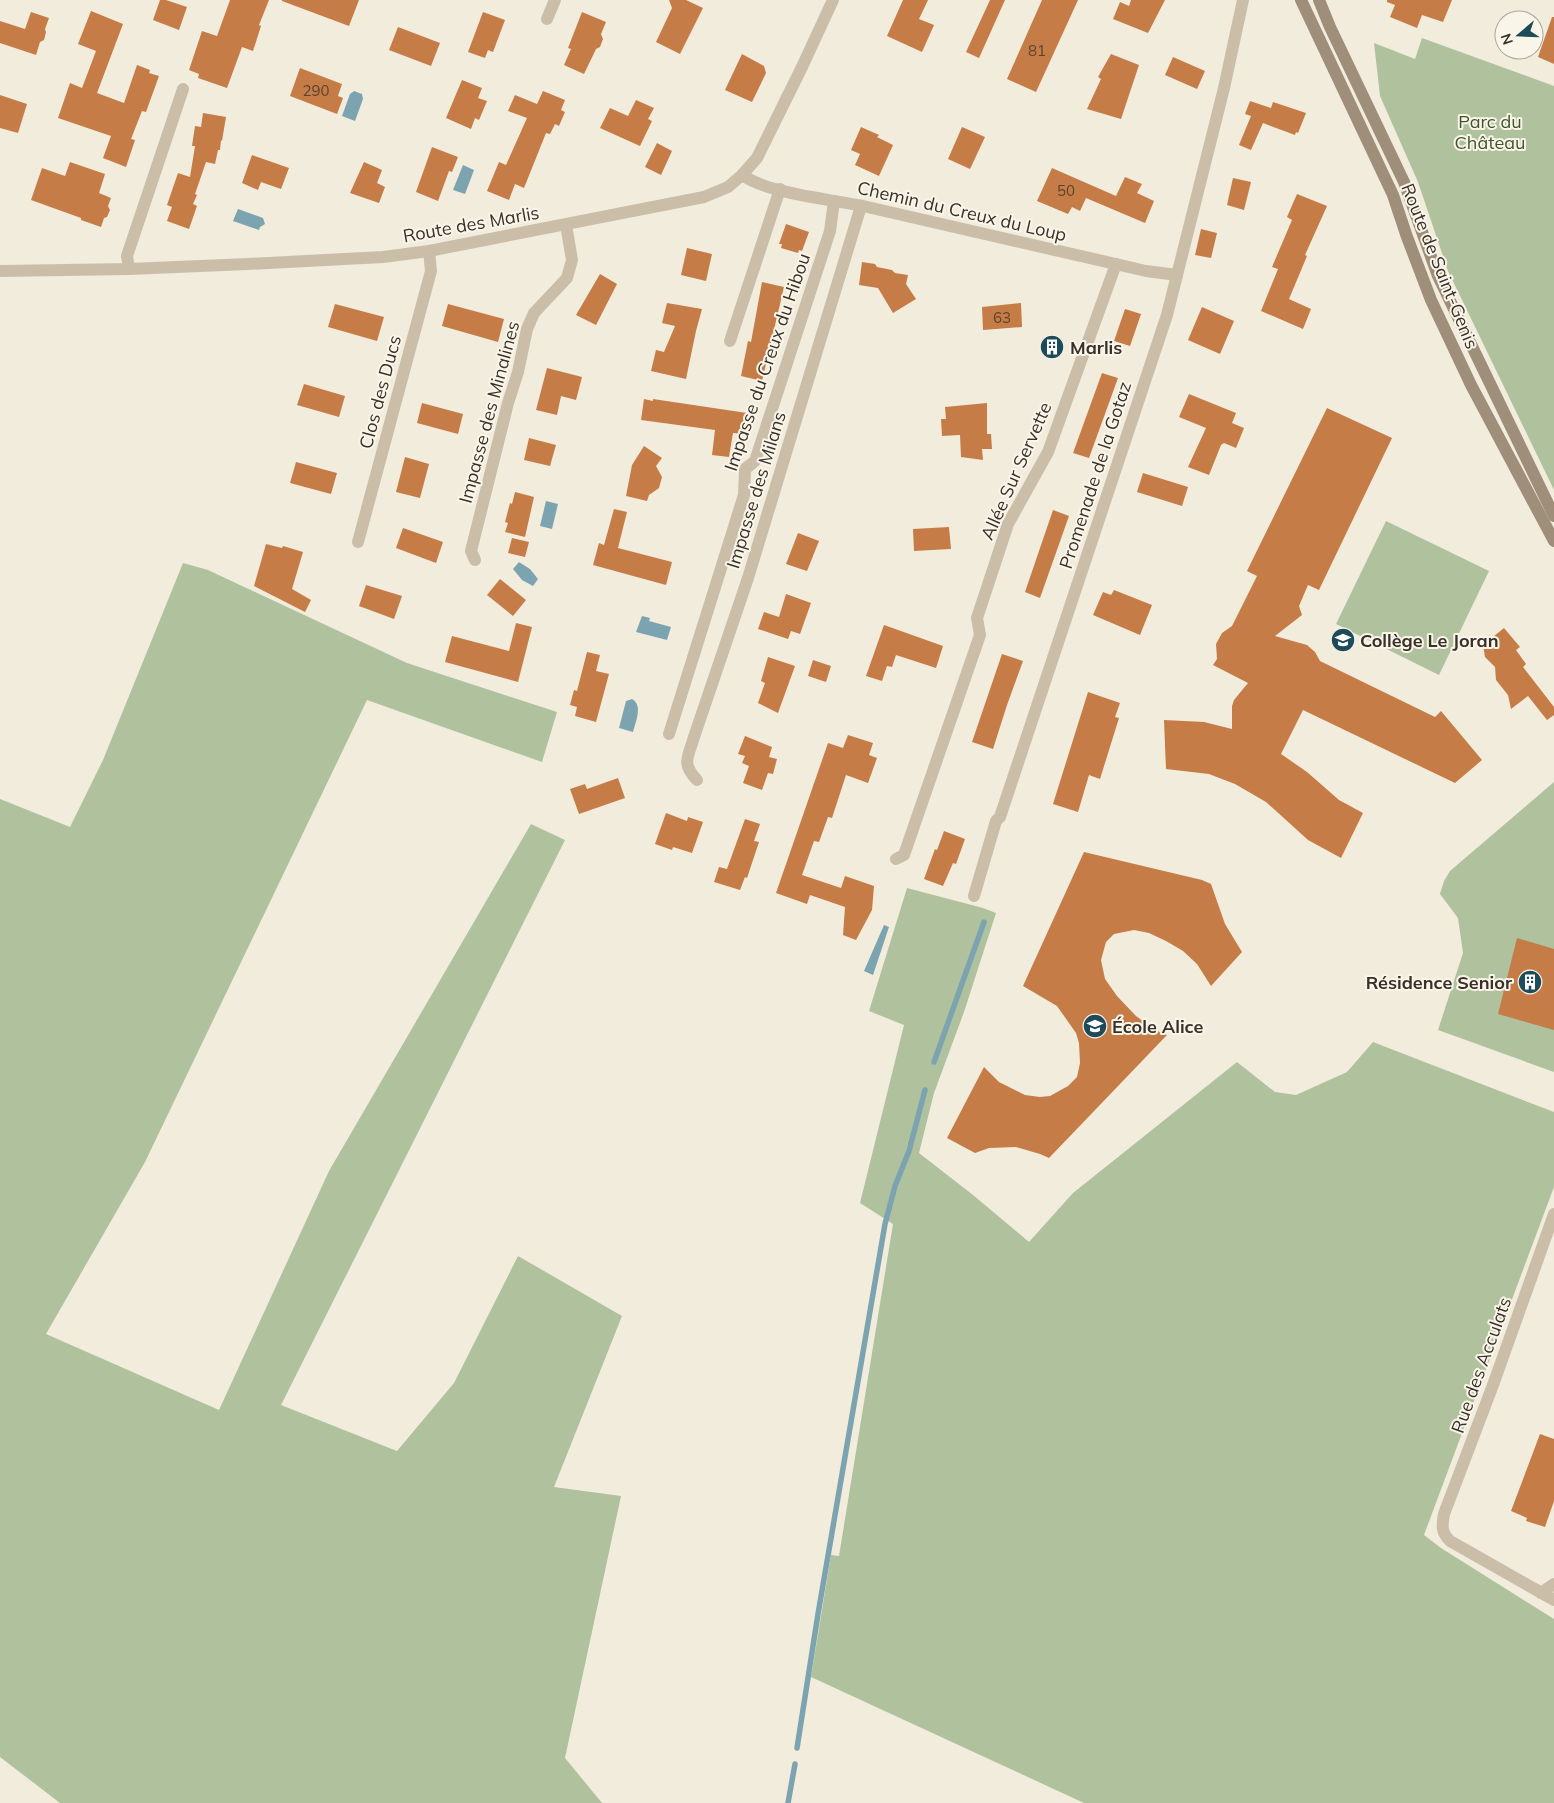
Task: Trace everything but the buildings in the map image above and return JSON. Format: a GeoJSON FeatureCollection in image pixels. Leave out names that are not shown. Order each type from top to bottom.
{"type":"FeatureCollection","features":[{"type":"Feature","properties":{"kind":"main road","name":"Route de Saint-Genis"},"geometry":{"type":"LineString","coordinates":[[1301,0],[1393,195],[1431,300],[1476,393],[1554,541]]}},
{"type":"Feature","properties":{"kind":"main road","name":"Route de Saint-Genis"},"geometry":{"type":"LineString","coordinates":[[1319,0],[1404,182],[1438,276],[1554,516]]}},
{"type":"Feature","properties":{"kind":"street"},"geometry":{"type":"LineString","coordinates":[[547,19],[555,0]]}},
{"type":"Feature","properties":{"kind":"street","name":"Route des Marlis"},"geometry":{"type":"LineString","coordinates":[[0,271],[128,269],[383,257],[429,251],[704,197],[728,187],[757,158],[833,0]]}},
{"type":"Feature","properties":{"kind":"street","name":"Promenade de la Gotaz"},"geometry":{"type":"LineString","coordinates":[[974,896],[996,821],[1000,817],[1167,315],[1224,88],[1243,0]]}},
{"type":"Feature","properties":{"kind":"street"},"geometry":{"type":"LineString","coordinates":[[128,269],[127,256],[184,89]]}},
{"type":"Feature","properties":{"kind":"street","name":"Chemin du Creux du Loup"},"geometry":{"type":"LineString","coordinates":[[742,175],[753,182],[780,189],[1146,271],[1177,275]]}},
{"type":"Feature","properties":{"kind":"street"},"geometry":{"type":"LineString","coordinates":[[730,341],[780,189]]}},
{"type":"Feature","properties":{"kind":"street","name":"Impasse du Creux du Hibou"},"geometry":{"type":"LineString","coordinates":[[669,734],[744,495],[745,469],[755,461],[830,231],[834,201]]}},
{"type":"Feature","properties":{"kind":"street","name":"Impasse des Milans"},"geometry":{"type":"LineString","coordinates":[[697,780],[688,771],[687,762],[750,568],[861,206]]}},
{"type":"Feature","properties":{"kind":"street","name":"Impasse des Minalines"},"geometry":{"type":"LineString","coordinates":[[475,560],[472,551],[527,330],[534,312],[567,278],[572,260],[566,225]]}},
{"type":"Feature","properties":{"kind":"street","name":"Clos des Ducs"},"geometry":{"type":"LineString","coordinates":[[358,542],[431,271],[429,251]]}},
{"type":"Feature","properties":{"kind":"street","name":"Allée Sur Servette"},"geometry":{"type":"LineString","coordinates":[[896,859],[904,855],[980,635],[977,618],[1008,524],[1048,452],[1116,264]]}},
{"type":"Feature","properties":{"kind":"street","name":"Rue des Acculats"},"geometry":{"type":"LineString","coordinates":[[1541,1593],[1450,1541],[1444,1535],[1441,1528],[1444,1514],[1493,1385],[1554,1214]]}},
{"type":"Feature","properties":{"kind":"street"},"geometry":{"type":"LineString","coordinates":[[1554,1584],[1541,1593],[1554,1600]]}},
{"type":"Feature","properties":{"kind":"green space","name":"Parc du Château"},"geometry":{"type":"Polygon","coordinates":[[[1422,38],[1554,86],[1554,490],[1448,271],[1418,182],[1380,96],[1374,43],[1415,59],[1422,38]]]}},
{"type":"Feature","properties":{"kind":"green space"},"geometry":{"type":"Polygon","coordinates":[[[1386,521],[1489,571],[1439,675],[1336,624],[1386,521]]]}},
{"type":"Feature","properties":{"kind":"green space"},"geometry":{"type":"Polygon","coordinates":[[[183,563],[208,570],[407,663],[557,712],[542,762],[367,700],[145,1162],[46,1334],[219,1410],[329,1171],[531,824],[565,840],[281,1405],[397,1451],[454,1383],[518,1256],[622,1316],[554,1487],[621,1496],[565,1758],[602,1803],[60,1803],[0,1757],[0,799],[70,827],[103,760],[183,563]]]}},
{"type":"Feature","properties":{"kind":"green space"},"geometry":{"type":"Polygon","coordinates":[[[1554,782],[1554,1072],[1438,1030],[1463,953],[1458,918],[1440,894],[1444,881],[1450,871],[1554,782]]]}},
{"type":"Feature","properties":{"kind":"green space"},"geometry":{"type":"Polygon","coordinates":[[[907,888],[996,913],[964,1012],[934,1093],[919,1153],[1029,1242],[1073,1193],[1237,1062],[1275,1092],[1296,1095],[1347,1072],[1373,1042],[1554,1112],[1554,1187],[1424,1535],[1441,1548],[1554,1619],[1554,1803],[1084,1803],[811,1677],[831,1555],[839,1556],[893,1224],[860,1203],[904,1025],[869,1011],[907,888]]]}},
{"type":"Feature","properties":{"kind":"water"},"geometry":{"type":"Polygon","coordinates":[[[354,91],[362,94],[363,99],[355,121],[342,116],[350,94],[354,91]]]}},
{"type":"Feature","properties":{"kind":"water"},"geometry":{"type":"Polygon","coordinates":[[[463,165],[474,170],[465,194],[453,190],[463,165]]]}},
{"type":"Feature","properties":{"kind":"water"},"geometry":{"type":"Polygon","coordinates":[[[238,209],[263,218],[265,224],[259,230],[233,221],[238,209]]]}},
{"type":"Feature","properties":{"kind":"water"},"geometry":{"type":"Polygon","coordinates":[[[546,501],[558,504],[552,529],[540,526],[546,501]]]}},
{"type":"Feature","properties":{"kind":"water"},"geometry":{"type":"Polygon","coordinates":[[[519,562],[530,569],[538,579],[533,586],[522,580],[513,569],[519,562]]]}},
{"type":"Feature","properties":{"kind":"water"},"geometry":{"type":"Polygon","coordinates":[[[642,616],[650,618],[649,621],[671,627],[667,640],[636,632],[642,616]]]}},
{"type":"Feature","properties":{"kind":"water"},"geometry":{"type":"Polygon","coordinates":[[[632,699],[638,709],[633,732],[619,728],[626,701],[632,699]]]}},
{"type":"Feature","properties":{"kind":"water"},"geometry":{"type":"Polygon","coordinates":[[[884,925],[889,927],[873,975],[864,971],[884,925]]]}},
{"type":"Feature","properties":{"kind":"waterway"},"geometry":{"type":"LineString","coordinates":[[934,1062],[984,922]]}},
{"type":"Feature","properties":{"kind":"waterway"},"geometry":{"type":"LineString","coordinates":[[797,1748],[885,1224],[895,1186],[909,1151],[925,1090]]}},
{"type":"Feature","properties":{"kind":"waterway"},"geometry":{"type":"LineString","coordinates":[[788,1803],[795,1764]]}},
{"type":"Feature","properties":{"kind":"place","name":"Marlis"},"geometry":{"type":"Point","coordinates":[1052,347]}},
{"type":"Feature","properties":{"kind":"place","name":"Collège Le Joran"},"geometry":{"type":"Point","coordinates":[1343,640]}},
{"type":"Feature","properties":{"kind":"place","name":"Résidence Senior"},"geometry":{"type":"Point","coordinates":[1530,982]}},
{"type":"Feature","properties":{"kind":"place","name":"École Alice"},"geometry":{"type":"Point","coordinates":[1095,1026]}}]}
